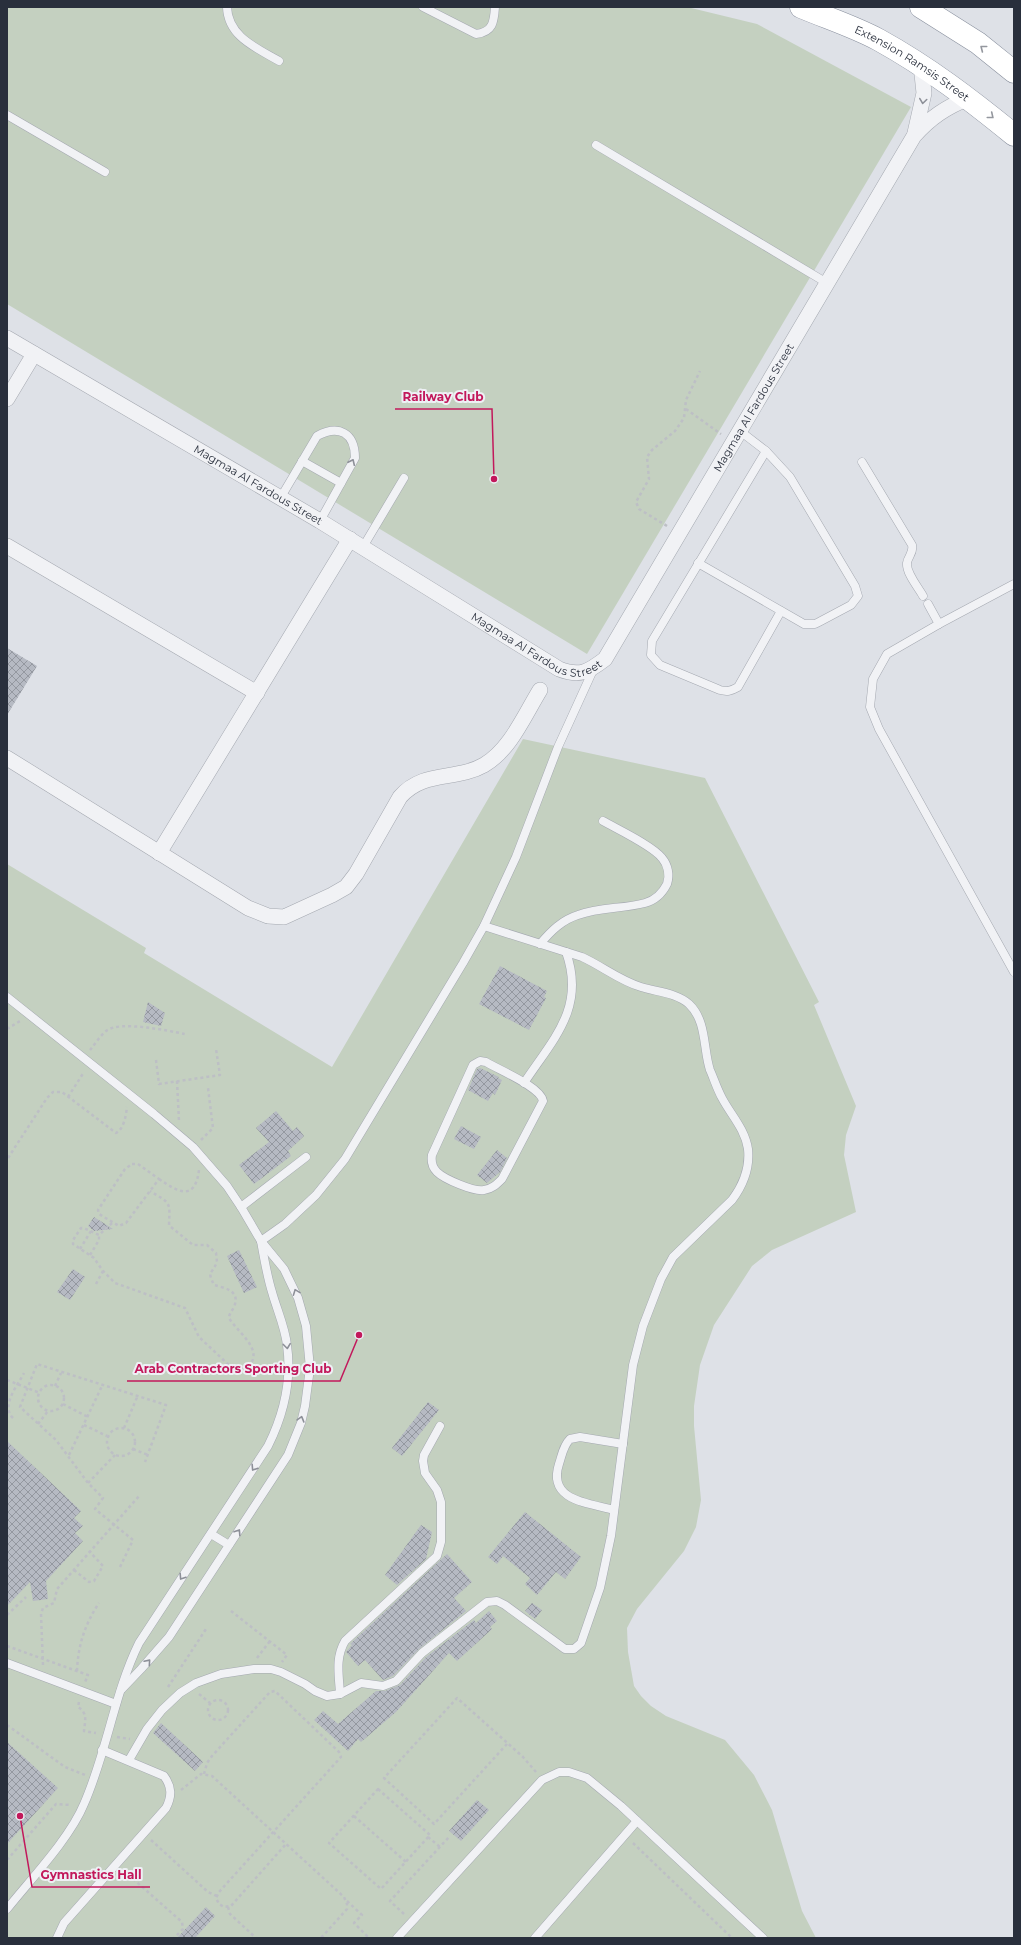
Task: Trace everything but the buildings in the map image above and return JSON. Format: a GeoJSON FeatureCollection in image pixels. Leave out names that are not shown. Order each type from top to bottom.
{"type":"FeatureCollection","features":[{"type":"Feature","properties":{"kind":"highway","name":"Extension Ramsis Street"},"geometry":{"type":"LineString","coordinates":[[801,7],[878,39],[921,65],[969,98],[1014,135]]}},
{"type":"Feature","properties":{"kind":"highway"},"geometry":{"type":"LineString","coordinates":[[842,7],[878,39]]}},
{"type":"Feature","properties":{"kind":"highway"},"geometry":{"type":"LineString","coordinates":[[921,7],[978,44],[1014,72]]}},
{"type":"Feature","properties":{"kind":"street","name":"Magmaa Al Fardous Street"},"geometry":{"type":"LineString","coordinates":[[914,136],[924,93],[921,65]]}},
{"type":"Feature","properties":{"kind":"street","name":"Magmaa Al Fardous Street"},"geometry":{"type":"LineString","coordinates":[[7,338],[281,497],[559,669],[571,674],[581,674],[594,668],[605,659],[914,136],[934,116],[969,98]]}},
{"type":"Feature","properties":{"kind":"street"},"geometry":{"type":"LineString","coordinates":[[7,399],[34,354]]}},
{"type":"Feature","properties":{"kind":"street"},"geometry":{"type":"LineString","coordinates":[[159,853],[256,693],[357,543]]}},
{"type":"Feature","properties":{"kind":"street"},"geometry":{"type":"LineString","coordinates":[[7,546],[256,693]]}},
{"type":"Feature","properties":{"kind":"street"},"geometry":{"type":"LineString","coordinates":[[7,758],[248,908],[276,918],[292,914],[339,891],[352,881],[400,797],[406,790],[413,784],[426,779],[475,770],[499,754],[540,690]]}},
{"type":"Feature","properties":{"kind":"lane"},"geometry":{"type":"LineString","coordinates":[[227,7],[230,23],[236,33],[245,41],[279,61]]}},
{"type":"Feature","properties":{"kind":"lane"},"geometry":{"type":"LineString","coordinates":[[423,7],[476,34],[484,33],[490,29],[494,23],[495,7]]}},
{"type":"Feature","properties":{"kind":"lane"},"geometry":{"type":"LineString","coordinates":[[7,115],[105,172]]}},
{"type":"Feature","properties":{"kind":"lane"},"geometry":{"type":"LineString","coordinates":[[596,145],[827,283]]}},
{"type":"Feature","properties":{"kind":"lane"},"geometry":{"type":"LineString","coordinates":[[281,497],[317,436],[327,431],[339,431],[349,436],[355,446],[355,458],[320,521]]}},
{"type":"Feature","properties":{"kind":"lane"},"geometry":{"type":"LineString","coordinates":[[698,563],[804,624],[815,624],[855,602],[858,596],[858,591],[796,487],[782,468],[766,451],[736,436]]}},
{"type":"Feature","properties":{"kind":"lane"},"geometry":{"type":"LineString","coordinates":[[766,451],[652,641],[651,655],[660,665],[720,690],[726,692],[732,691],[738,687],[781,611]]}},
{"type":"Feature","properties":{"kind":"lane"},"geometry":{"type":"LineString","coordinates":[[302,461],[341,483]]}},
{"type":"Feature","properties":{"kind":"lane"},"geometry":{"type":"LineString","coordinates":[[862,462],[912,545],[912,553],[908,560],[907,568],[923,596]]}},
{"type":"Feature","properties":{"kind":"lane"},"geometry":{"type":"LineString","coordinates":[[357,543],[404,478]]}},
{"type":"Feature","properties":{"kind":"lane"},"geometry":{"type":"LineString","coordinates":[[1014,584],[887,654],[873,679],[870,707],[879,729],[1014,972]]}},
{"type":"Feature","properties":{"kind":"lane"},"geometry":{"type":"LineString","coordinates":[[928,604],[939,624]]}},
{"type":"Feature","properties":{"kind":"lane"},"geometry":{"type":"LineString","coordinates":[[261,1240],[285,1224],[310,1201],[345,1159],[484,926],[531,821],[558,747],[594,668]]}},
{"type":"Feature","properties":{"kind":"lane"},"geometry":{"type":"LineString","coordinates":[[540,944],[550,931],[564,921],[578,914],[644,903],[655,899],[664,891],[668,880],[668,868],[662,857],[603,821]]}},
{"type":"Feature","properties":{"kind":"lane"},"geometry":{"type":"LineString","coordinates":[[129,1760],[154,1719],[170,1701],[190,1686],[208,1678],[248,1669],[271,1669],[291,1676],[320,1694],[334,1696],[361,1683],[377,1686],[390,1684],[428,1648],[483,1604],[492,1600],[505,1605],[562,1647],[570,1650],[578,1647],[583,1639],[600,1588],[614,1510],[637,1346],[666,1268],[680,1249],[732,1200],[739,1190],[748,1168],[748,1148],[741,1128],[715,1084],[705,1051],[702,1025],[694,1009],[681,998],[628,982],[594,962],[484,926]]}},
{"type":"Feature","properties":{"kind":"lane"},"geometry":{"type":"LineString","coordinates":[[524,1083],[568,1015],[573,986],[570,963],[566,952]]}},
{"type":"Feature","properties":{"kind":"lane"},"geometry":{"type":"LineString","coordinates":[[7,997],[127,1092],[193,1147],[227,1186],[242,1207],[261,1240],[284,1269],[298,1298],[306,1326],[309,1347],[308,1389],[301,1423],[288,1455],[168,1637],[141,1669],[120,1690]]}},
{"type":"Feature","properties":{"kind":"lane"},"geometry":{"type":"LineString","coordinates":[[480,1061],[486,1062],[524,1083],[538,1092],[542,1096],[543,1101],[498,1183],[488,1189],[477,1191],[436,1172],[431,1161],[432,1155],[473,1065],[480,1061]]}},
{"type":"Feature","properties":{"kind":"lane"},"geometry":{"type":"LineString","coordinates":[[242,1207],[306,1157]]}},
{"type":"Feature","properties":{"kind":"lane"},"geometry":{"type":"LineString","coordinates":[[7,1909],[57,1846],[83,1806],[94,1778],[120,1690],[139,1643],[268,1446],[276,1431],[286,1398],[288,1365],[287,1345],[269,1278],[261,1240]]}},
{"type":"Feature","properties":{"kind":"lane"},"geometry":{"type":"LineString","coordinates":[[340,1694],[338,1659],[345,1641],[433,1561],[439,1550],[441,1542],[441,1502],[437,1490],[425,1473],[423,1461],[424,1455],[440,1426]]}},
{"type":"Feature","properties":{"kind":"lane"},"geometry":{"type":"LineString","coordinates":[[614,1510],[570,1498],[560,1489],[556,1476],[564,1447],[570,1439],[580,1437],[623,1444]]}},
{"type":"Feature","properties":{"kind":"lane"},"geometry":{"type":"LineString","coordinates":[[211,1534],[229,1545]]}},
{"type":"Feature","properties":{"kind":"lane"},"geometry":{"type":"LineString","coordinates":[[7,1663],[116,1704]]}},
{"type":"Feature","properties":{"kind":"lane"},"geometry":{"type":"LineString","coordinates":[[57,1938],[64,1923],[166,1808],[170,1800],[171,1792],[169,1783],[164,1776],[129,1760],[102,1750]]}},
{"type":"Feature","properties":{"kind":"lane"},"geometry":{"type":"LineString","coordinates":[[397,1938],[542,1780],[559,1772],[578,1774],[587,1778],[637,1821],[763,1938]]}},
{"type":"Feature","properties":{"kind":"lane"},"geometry":{"type":"LineString","coordinates":[[535,1938],[637,1821]]}},
{"type":"Feature","properties":{"kind":"path"},"geometry":{"type":"LineString","coordinates":[[679,533],[639,509],[636,502],[649,480],[647,457],[652,450],[675,431],[684,418],[686,400],[700,371]]}},
{"type":"Feature","properties":{"kind":"path"},"geometry":{"type":"LineString","coordinates":[[686,409],[736,436]]}},
{"type":"Feature","properties":{"kind":"path"},"geometry":{"type":"LineString","coordinates":[[68,1097],[105,1031],[111,1028],[145,1027],[185,1034]]}},
{"type":"Feature","properties":{"kind":"path"},"geometry":{"type":"LineString","coordinates":[[156,1060],[159,1084],[220,1075],[216,1049]]}},
{"type":"Feature","properties":{"kind":"path"},"geometry":{"type":"LineString","coordinates":[[174,1130],[180,1120],[177,1081]]}},
{"type":"Feature","properties":{"kind":"path"},"geometry":{"type":"LineString","coordinates":[[193,1147],[212,1128],[208,1088]]}},
{"type":"Feature","properties":{"kind":"path"},"geometry":{"type":"LineString","coordinates":[[8,1158],[50,1094],[58,1091],[116,1133],[119,1131],[125,1118],[127,1110],[127,1092]]}},
{"type":"Feature","properties":{"kind":"path"},"geometry":{"type":"LineString","coordinates":[[159,1179],[124,1225],[119,1226],[99,1214],[98,1208],[125,1169],[132,1164],[138,1164],[175,1190],[184,1192],[193,1188],[198,1181],[201,1156]]}},
{"type":"Feature","properties":{"kind":"path"},"geometry":{"type":"LineString","coordinates":[[99,1235],[84,1228],[80,1229],[72,1242],[97,1261],[103,1271],[115,1283],[186,1308],[200,1337],[231,1367],[242,1369],[251,1363],[254,1359],[253,1350],[229,1318],[235,1304],[234,1294],[225,1286],[214,1285],[209,1276],[209,1272],[217,1262],[216,1253],[207,1245],[193,1244],[171,1227],[169,1222],[171,1215],[169,1205],[166,1200],[150,1191]]}},
{"type":"Feature","properties":{"kind":"path"},"geometry":{"type":"LineString","coordinates":[[90,1255],[99,1240],[99,1235],[112,1222]]}},
{"type":"Feature","properties":{"kind":"path"},"geometry":{"type":"LineString","coordinates":[[80,1249],[91,1231]]}},
{"type":"Feature","properties":{"kind":"path"},"geometry":{"type":"LineString","coordinates":[[96,1284],[103,1271]]}},
{"type":"Feature","properties":{"kind":"path"},"geometry":{"type":"LineString","coordinates":[[120,1567],[133,1540],[115,1524],[94,1509],[103,1498],[88,1483],[69,1455],[56,1440],[20,1407],[26,1388],[37,1364],[102,1386],[138,1394],[166,1405],[145,1462]]}},
{"type":"Feature","properties":{"kind":"path"},"geometry":{"type":"LineString","coordinates":[[13,1418],[9,1413],[8,1407],[24,1373]]}},
{"type":"Feature","properties":{"kind":"path"},"geometry":{"type":"LineString","coordinates":[[55,1386],[61,1373]]}},
{"type":"Feature","properties":{"kind":"path"},"geometry":{"type":"LineString","coordinates":[[7,1380],[40,1393]]}},
{"type":"Feature","properties":{"kind":"path"},"geometry":{"type":"LineString","coordinates":[[55,1386],[62,1391],[64,1400],[63,1404],[57,1410],[48,1411],[44,1409],[39,1402],[40,1393],[46,1387],[55,1386]]}},
{"type":"Feature","properties":{"kind":"path"},"geometry":{"type":"LineString","coordinates":[[69,1455],[102,1386]]}},
{"type":"Feature","properties":{"kind":"path"},"geometry":{"type":"LineString","coordinates":[[7,1394],[12,1397]]}},
{"type":"Feature","properties":{"kind":"path"},"geometry":{"type":"LineString","coordinates":[[124,1428],[138,1394]]}},
{"type":"Feature","properties":{"kind":"path"},"geometry":{"type":"LineString","coordinates":[[63,1404],[88,1417]]}},
{"type":"Feature","properties":{"kind":"path"},"geometry":{"type":"LineString","coordinates":[[38,1424],[48,1411]]}},
{"type":"Feature","properties":{"kind":"path"},"geometry":{"type":"LineString","coordinates":[[84,1425],[107,1436]]}},
{"type":"Feature","properties":{"kind":"path"},"geometry":{"type":"LineString","coordinates":[[124,1428],[133,1434],[135,1439],[133,1449],[125,1456],[115,1455],[107,1447],[107,1436],[113,1430],[124,1428]]}},
{"type":"Feature","properties":{"kind":"path"},"geometry":{"type":"LineString","coordinates":[[133,1449],[148,1455]]}},
{"type":"Feature","properties":{"kind":"path"},"geometry":{"type":"LineString","coordinates":[[88,1483],[115,1455]]}},
{"type":"Feature","properties":{"kind":"path"},"geometry":{"type":"LineString","coordinates":[[43,1677],[42,1610],[45,1606],[54,1603],[58,1589],[140,1495]]}},
{"type":"Feature","properties":{"kind":"path"},"geometry":{"type":"LineString","coordinates":[[74,1570],[89,1582],[94,1581],[103,1566],[90,1551]]}},
{"type":"Feature","properties":{"kind":"path"},"geometry":{"type":"LineString","coordinates":[[7,1615],[26,1597]]}},
{"type":"Feature","properties":{"kind":"path"},"geometry":{"type":"LineString","coordinates":[[77,1671],[79,1647],[82,1635],[92,1613],[99,1603]]}},
{"type":"Feature","properties":{"kind":"path"},"geometry":{"type":"LineString","coordinates":[[232,1611],[287,1655],[279,1665],[271,1669]]}},
{"type":"Feature","properties":{"kind":"path"},"geometry":{"type":"LineString","coordinates":[[170,1701],[164,1693],[206,1629]]}},
{"type":"Feature","properties":{"kind":"path"},"geometry":{"type":"LineString","coordinates":[[248,1669],[270,1641]]}},
{"type":"Feature","properties":{"kind":"path"},"geometry":{"type":"LineString","coordinates":[[204,1774],[207,1763],[212,1756],[270,1692],[275,1691],[339,1752],[341,1757],[219,1892],[217,1896],[219,1904],[228,1907],[233,1904],[286,1844]]}},
{"type":"Feature","properties":{"kind":"path"},"geometry":{"type":"LineString","coordinates":[[507,1744],[434,1824],[384,1778],[458,1698],[530,1764],[542,1780]]}},
{"type":"Feature","properties":{"kind":"path"},"geometry":{"type":"LineString","coordinates":[[221,1700],[227,1705],[228,1712],[224,1718],[217,1720],[210,1717],[208,1714],[208,1706],[213,1701],[221,1700]]}},
{"type":"Feature","properties":{"kind":"path"},"geometry":{"type":"LineString","coordinates":[[7,1725],[65,1767],[94,1778]]}},
{"type":"Feature","properties":{"kind":"path"},"geometry":{"type":"LineString","coordinates":[[170,1800],[198,1776],[204,1774],[212,1776],[362,1915],[354,1923],[370,1938]]}},
{"type":"Feature","properties":{"kind":"path"},"geometry":{"type":"LineString","coordinates":[[428,1837],[381,1890],[329,1843],[378,1788],[430,1835],[428,1837],[440,1848]]}},
{"type":"Feature","properties":{"kind":"path"},"geometry":{"type":"LineString","coordinates":[[7,1860],[56,1804],[83,1806]]}},
{"type":"Feature","properties":{"kind":"path"},"geometry":{"type":"LineString","coordinates":[[354,1816],[406,1862]]}},
{"type":"Feature","properties":{"kind":"path"},"geometry":{"type":"LineString","coordinates":[[144,1833],[208,1892],[217,1896]]}},
{"type":"Feature","properties":{"kind":"path"},"geometry":{"type":"LineString","coordinates":[[625,1836],[732,1938]]}},
{"type":"Feature","properties":{"kind":"path"},"geometry":{"type":"LineString","coordinates":[[413,1921],[390,1901],[449,1837]]}},
{"type":"Feature","properties":{"kind":"path"},"geometry":{"type":"LineString","coordinates":[[116,1864],[182,1922],[183,1929],[174,1938]]}},
{"type":"Feature","properties":{"kind":"path"},"geometry":{"type":"LineString","coordinates":[[320,1938],[347,1909],[347,1900]]}},
{"type":"Feature","properties":{"kind":"path"},"geometry":{"type":"LineString","coordinates":[[228,1907],[230,1914],[256,1938]]}},
{"type":"Feature","properties":{"kind":"path"},"geometry":{"type":"LineString","coordinates":[[724,1938],[728,1934]]}},
{"type":"Feature","properties":{"kind":"green space"},"geometry":{"type":"Polygon","coordinates":[[[7,7],[687,7],[757,24],[911,107],[587,654],[7,304],[7,7]]]}},
{"type":"Feature","properties":{"kind":"green space"},"geometry":{"type":"Polygon","coordinates":[[[523,739],[705,778],[819,1002],[814,1005],[856,1106],[846,1135],[844,1155],[856,1212],[772,1250],[752,1266],[714,1325],[700,1365],[694,1406],[694,1426],[701,1500],[696,1527],[684,1551],[637,1609],[627,1628],[628,1652],[634,1686],[641,1696],[651,1706],[666,1716],[725,1740],[754,1775],[772,1810],[802,1911],[816,1938],[7,1938],[7,864],[146,948],[144,953],[332,1067],[523,739]]]}},
{"type":"Feature","properties":{"kind":"place","name":"Railway Club"},"geometry":{"type":"Point","coordinates":[494,479]}},
{"type":"Feature","properties":{"kind":"place","name":"Arab Contractors Sporting Club"},"geometry":{"type":"Point","coordinates":[359,1335]}},
{"type":"Feature","properties":{"kind":"place","name":"Gymnastics Hall"},"geometry":{"type":"Point","coordinates":[20,1816]}}]}
